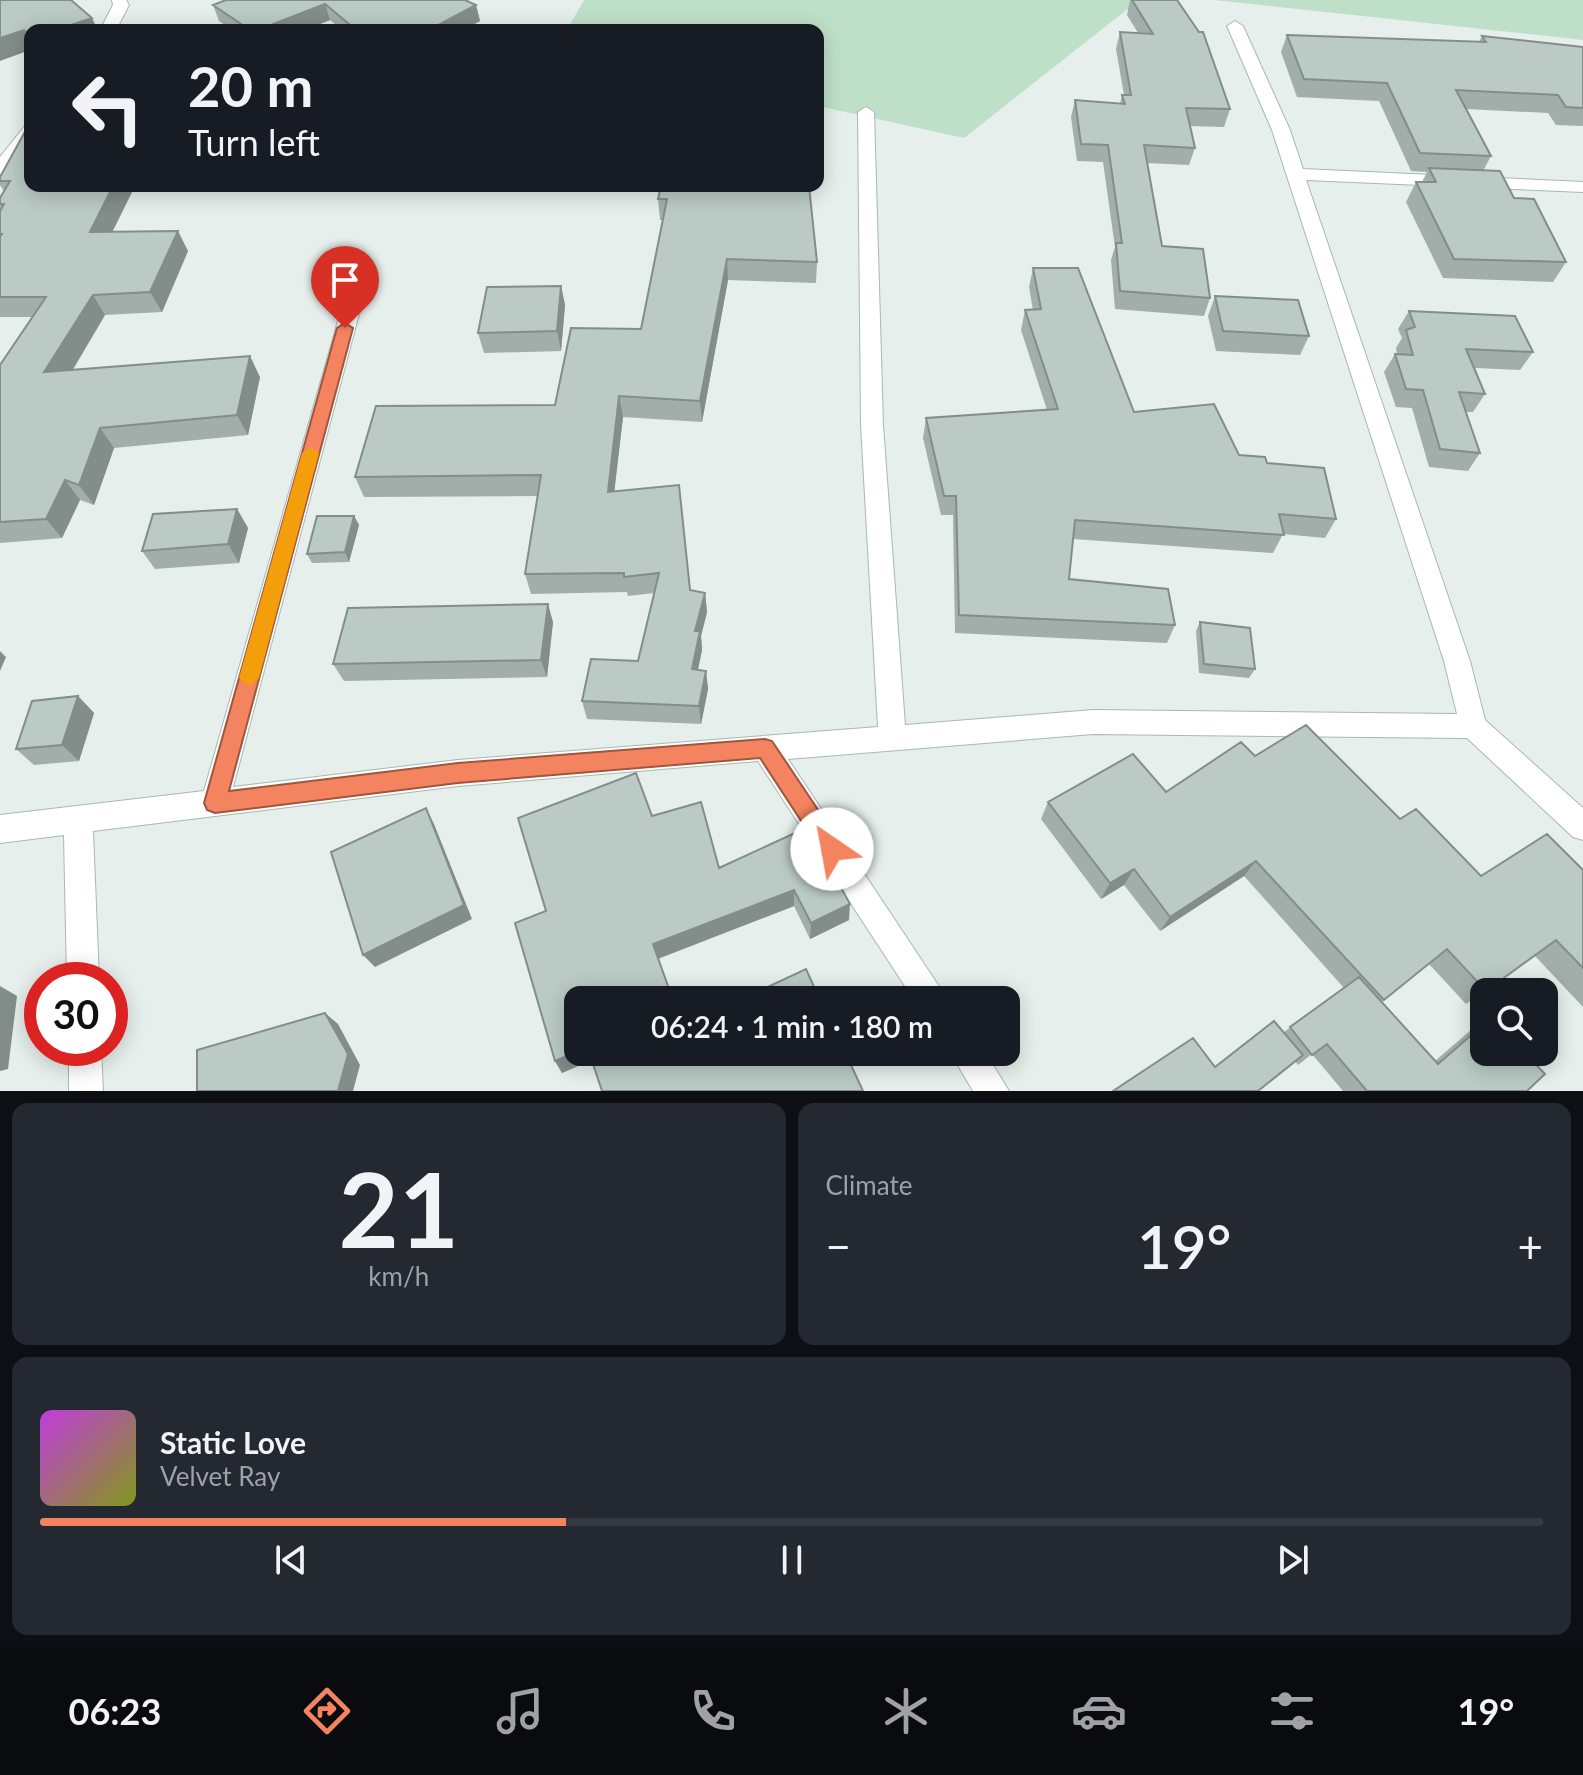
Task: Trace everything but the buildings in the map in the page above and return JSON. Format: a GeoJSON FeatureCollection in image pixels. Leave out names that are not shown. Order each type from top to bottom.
{"type":"FeatureCollection","features":[{"type":"Feature","properties":{"kind":"street"},"geometry":{"type":"LineString","coordinates":[[111,24],[121,5],[119,0]]}},
{"type":"Feature","properties":{"kind":"street"},"geometry":{"type":"LineString","coordinates":[[1235,26],[1281,130],[1296,174],[1457,661],[1473,726],[1583,827]]}},
{"type":"Feature","properties":{"kind":"street"},"geometry":{"type":"LineString","coordinates":[[866,112],[872,425],[892,738]]}},
{"type":"Feature","properties":{"kind":"street"},"geometry":{"type":"LineString","coordinates":[[0,169],[24,139]]}},
{"type":"Feature","properties":{"kind":"street"},"geometry":{"type":"LineString","coordinates":[[1296,174],[1583,187]]}},
{"type":"Feature","properties":{"kind":"street"},"geometry":{"type":"LineString","coordinates":[[215,803],[361,269]]}},
{"type":"Feature","properties":{"kind":"street"},"geometry":{"type":"LineString","coordinates":[[0,829],[458,773],[1093,722],[1473,726]]}},
{"type":"Feature","properties":{"kind":"street"},"geometry":{"type":"LineString","coordinates":[[765,748],[923,986]]}},
{"type":"Feature","properties":{"kind":"street"},"geometry":{"type":"LineString","coordinates":[[78,820],[82,962]]}},
{"type":"Feature","properties":{"kind":"street"},"geometry":{"type":"LineString","coordinates":[[85,1066],[86,1091]]}},
{"type":"Feature","properties":{"kind":"street"},"geometry":{"type":"LineString","coordinates":[[975,1066],[992,1091]]}},
{"type":"Feature","properties":{"kind":"green space"},"geometry":{"type":"Polygon","coordinates":[[[584,0],[1139,0],[964,138],[824,107],[824,24],[570,24],[584,0]]]}},
{"type":"Feature","properties":{"kind":"green space"},"geometry":{"type":"Polygon","coordinates":[[[1214,0],[1583,0],[1583,40],[1214,0]]]}},
{"type":"Feature","properties":{"kind":"slow traffic"},"geometry":{"type":"LineString","coordinates":[[249,678],[311,453]]}},
{"type":"Feature","properties":{"kind":"route"},"geometry":{"type":"LineString","coordinates":[[345,328],[215,803],[458,773],[765,748],[832,849]]}}]}
